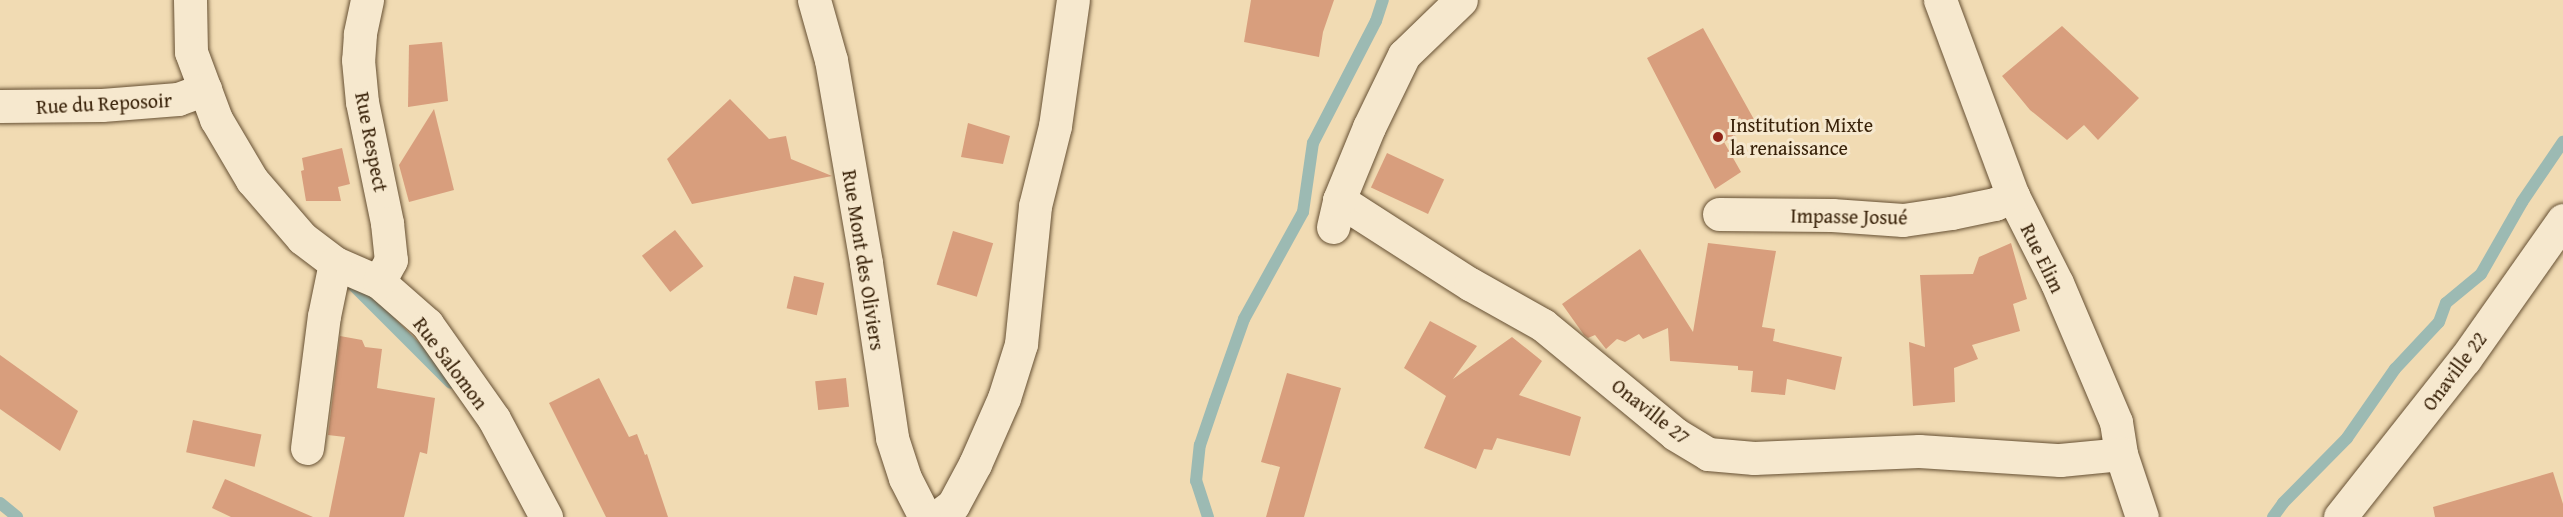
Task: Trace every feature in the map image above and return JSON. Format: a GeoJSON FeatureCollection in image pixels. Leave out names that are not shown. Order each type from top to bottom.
{"type":"FeatureCollection","features":[{"type":"Feature","properties":{"kind":"street","name":"Rue Salomon"},"geometry":{"type":"LineString","coordinates":[[190,0],[190,52],[216,119],[252,180],[302,238],[335,263],[379,282],[427,324],[494,419],[546,517]]}},
{"type":"Feature","properties":{"kind":"street","name":"Rue Respect"},"geometry":{"type":"LineString","coordinates":[[367,0],[360,34],[359,71],[362,102],[387,223],[391,260],[379,282]]}},
{"type":"Feature","properties":{"kind":"street","name":"Rue Mont des Oliviers"},"geometry":{"type":"LineString","coordinates":[[814,0],[831,60],[866,263],[892,438],[905,478],[925,517]]}},
{"type":"Feature","properties":{"kind":"street"},"geometry":{"type":"LineString","coordinates":[[937,517],[953,505],[975,464],[1004,398],[1021,344],[1035,206],[1055,126],[1073,0]]}},
{"type":"Feature","properties":{"kind":"street","name":"Onaville 27"},"geometry":{"type":"LineString","coordinates":[[1461,0],[1404,55],[1369,127],[1336,213],[1544,325],[1675,434],[1708,454],[1754,458],[1919,451],[2060,460],[2121,454]]}},
{"type":"Feature","properties":{"kind":"street","name":"Rue Elim"},"geometry":{"type":"LineString","coordinates":[[1940,0],[2013,196],[2057,283],[2115,422],[2121,454],[2142,517]]}},
{"type":"Feature","properties":{"kind":"street","name":"Rue du Reposoir"},"geometry":{"type":"LineString","coordinates":[[0,106],[102,105],[178,99],[205,89]]}},
{"type":"Feature","properties":{"kind":"street","name":"Impasse Josué"},"geometry":{"type":"LineString","coordinates":[[1719,214],[1832,215],[1902,220],[1995,204],[2013,196]]}},
{"type":"Feature","properties":{"kind":"street","name":"Onaville 22"},"geometry":{"type":"LineString","coordinates":[[2340,517],[2465,359],[2563,220]]}},
{"type":"Feature","properties":{"kind":"street"},"geometry":{"type":"LineString","coordinates":[[307,448],[324,316],[335,263]]}},
{"type":"Feature","properties":{"kind":"building"},"geometry":{"type":"Polygon","coordinates":[[[1251,0],[1334,0],[1323,32],[1319,57],[1244,42],[1251,0]]]}},
{"type":"Feature","properties":{"kind":"building"},"geometry":{"type":"Polygon","coordinates":[[[2062,26],[2139,98],[2098,140],[2084,125],[2067,140],[2030,110],[2002,76],[2062,26]]]}},
{"type":"Feature","properties":{"kind":"building"},"geometry":{"type":"Polygon","coordinates":[[[1703,28],[1756,123],[1724,142],[1741,172],[1715,189],[1647,58],[1703,28]]]}},
{"type":"Feature","properties":{"kind":"building"},"geometry":{"type":"Polygon","coordinates":[[[442,42],[448,101],[408,107],[409,45],[442,42]]]}},
{"type":"Feature","properties":{"kind":"building"},"geometry":{"type":"Polygon","coordinates":[[[730,99],[769,139],[786,136],[791,159],[832,176],[692,204],[667,159],[730,99]]]}},
{"type":"Feature","properties":{"kind":"building"},"geometry":{"type":"Polygon","coordinates":[[[434,109],[454,190],[409,202],[399,165],[434,109]]]}},
{"type":"Feature","properties":{"kind":"building"},"geometry":{"type":"Polygon","coordinates":[[[968,123],[1010,136],[1003,164],[961,157],[968,123]]]}},
{"type":"Feature","properties":{"kind":"building"},"geometry":{"type":"Polygon","coordinates":[[[342,148],[350,184],[338,187],[341,201],[306,201],[301,171],[304,170],[302,158],[342,148]]]}},
{"type":"Feature","properties":{"kind":"building"},"geometry":{"type":"Polygon","coordinates":[[[1387,153],[1444,180],[1428,214],[1371,187],[1387,153]]]}},
{"type":"Feature","properties":{"kind":"building"},"geometry":{"type":"Polygon","coordinates":[[[675,230],[703,266],[670,292],[642,256],[675,230]]]}},
{"type":"Feature","properties":{"kind":"building"},"geometry":{"type":"Polygon","coordinates":[[[953,231],[993,243],[977,297],[937,285],[953,231]]]}},
{"type":"Feature","properties":{"kind":"building"},"geometry":{"type":"Polygon","coordinates":[[[1708,243],[1776,251],[1762,327],[1775,329],[1773,341],[1842,357],[1835,390],[1787,379],[1785,395],[1751,392],[1753,371],[1738,370],[1738,366],[1670,361],[1668,328],[1643,339],[1639,334],[1625,342],[1617,339],[1606,349],[1595,335],[1588,338],[1584,335],[1562,304],[1640,249],[1693,332],[1708,243]]]}},
{"type":"Feature","properties":{"kind":"building"},"geometry":{"type":"Polygon","coordinates":[[[2011,243],[2027,299],[2013,304],[2020,331],[1972,345],[1978,359],[1954,368],[1955,402],[1913,406],[1909,342],[1925,347],[1920,275],[1973,274],[1979,257],[2011,243]]]}},
{"type":"Feature","properties":{"kind":"building"},"geometry":{"type":"Polygon","coordinates":[[[794,276],[824,283],[817,315],[787,308],[794,276]]]}},
{"type":"Feature","properties":{"kind":"building"},"geometry":{"type":"Polygon","coordinates":[[[1430,321],[1477,346],[1453,379],[1512,337],[1542,361],[1519,395],[1581,417],[1570,456],[1497,438],[1492,450],[1484,449],[1476,469],[1424,448],[1446,396],[1404,368],[1430,321]]]}},
{"type":"Feature","properties":{"kind":"building"},"geometry":{"type":"Polygon","coordinates":[[[340,336],[362,340],[365,347],[382,349],[377,388],[435,398],[427,454],[420,452],[404,517],[329,517],[345,437],[328,435],[340,336]]]}},
{"type":"Feature","properties":{"kind":"building"},"geometry":{"type":"Polygon","coordinates":[[[0,355],[78,411],[60,451],[0,409],[0,355]]]}},
{"type":"Feature","properties":{"kind":"building"},"geometry":{"type":"Polygon","coordinates":[[[1287,373],[1341,388],[1304,517],[1266,517],[1280,467],[1261,462],[1287,373]]]}},
{"type":"Feature","properties":{"kind":"building"},"geometry":{"type":"Polygon","coordinates":[[[599,378],[629,437],[637,434],[645,455],[647,454],[668,517],[606,517],[549,403],[599,378]]]}},
{"type":"Feature","properties":{"kind":"building"},"geometry":{"type":"Polygon","coordinates":[[[846,378],[849,407],[818,410],[815,381],[846,378]]]}},
{"type":"Feature","properties":{"kind":"building"},"geometry":{"type":"Polygon","coordinates":[[[193,420],[261,435],[255,467],[186,452],[193,420]]]}},
{"type":"Feature","properties":{"kind":"building"},"geometry":{"type":"Polygon","coordinates":[[[2553,472],[2563,504],[2563,517],[2435,517],[2433,507],[2553,472]]]}},
{"type":"Feature","properties":{"kind":"building"},"geometry":{"type":"Polygon","coordinates":[[[225,479],[313,517],[231,517],[212,508],[225,479]]]}},
{"type":"Feature","properties":{"kind":"waterway"},"geometry":{"type":"LineString","coordinates":[[1208,517],[1196,481],[1200,445],[1244,319],[1303,212],[1313,143],[1376,21],[1383,0]]}},
{"type":"Feature","properties":{"kind":"waterway"},"geometry":{"type":"LineString","coordinates":[[2273,517],[2283,503],[2347,438],[2395,369],[2439,322],[2446,303],[2481,274],[2522,202],[2563,142]]}},
{"type":"Feature","properties":{"kind":"waterway"},"geometry":{"type":"LineString","coordinates":[[351,283],[451,383]]}},
{"type":"Feature","properties":{"kind":"waterway"},"geometry":{"type":"LineString","coordinates":[[0,503],[17,517]]}},
{"type":"Feature","properties":{"kind":"place","name":"Institution Mixte la renaissance"},"geometry":{"type":"Point","coordinates":[1718,137]}}]}
